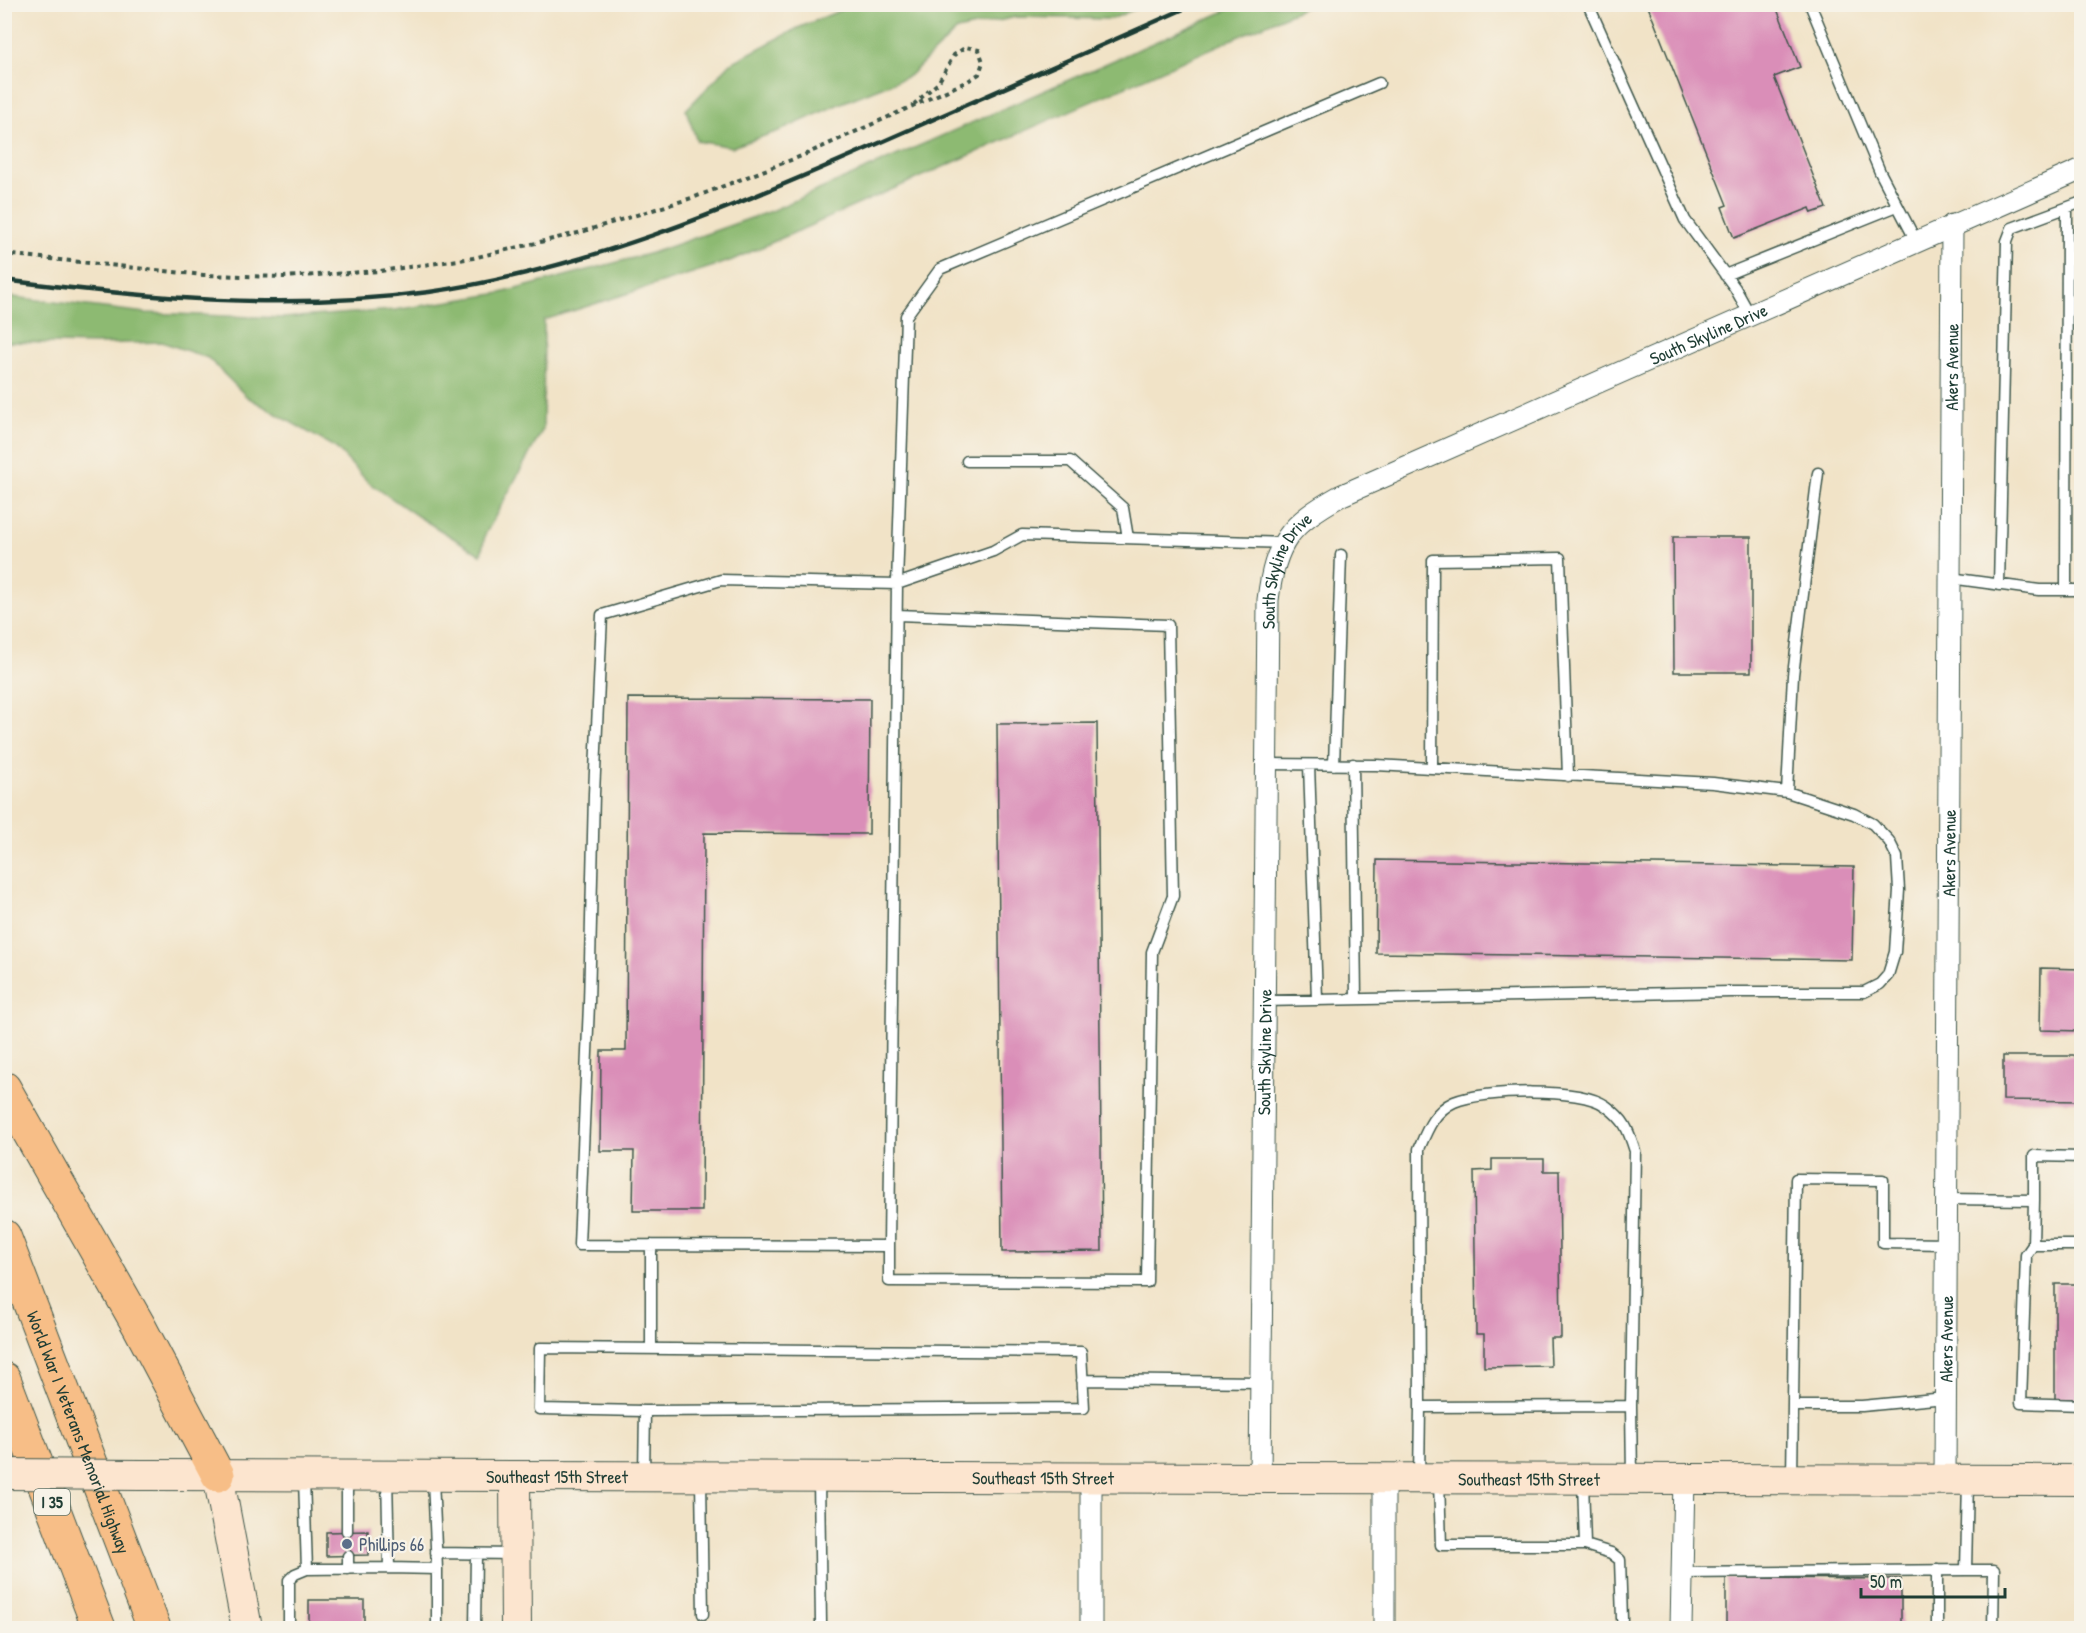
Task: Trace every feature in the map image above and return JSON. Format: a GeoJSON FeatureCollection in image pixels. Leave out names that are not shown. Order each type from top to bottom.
{"type":"FeatureCollection","features":[{"type":"Feature","properties":{"kind":"highway"},"geometry":{"type":"LineString","coordinates":[[4,1088],[127,1305],[218,1475]]}},
{"type":"Feature","properties":{"kind":"highway","name":"World War I Veterans Memorial Highway"},"geometry":{"type":"LineString","coordinates":[[4,1236],[154,1629]]}},
{"type":"Feature","properties":{"kind":"highway","name":"I 35"},"geometry":{"type":"LineString","coordinates":[[4,1379],[99,1629]]}},
{"type":"Feature","properties":{"kind":"main road","name":"Southeast 15th Street"},"geometry":{"type":"LineString","coordinates":[[4,1474],[2082,1480]]}},
{"type":"Feature","properties":{"kind":"main road"},"geometry":{"type":"LineString","coordinates":[[218,1475],[247,1629]]}},
{"type":"Feature","properties":{"kind":"main road"},"geometry":{"type":"LineString","coordinates":[[515,1476],[516,1629]]}},
{"type":"Feature","properties":{"kind":"street","name":"South Skyline Drive"},"geometry":{"type":"LineString","coordinates":[[1260,1478],[1268,600],[1272,573],[1284,543],[1300,522],[1312,512],[1340,496],[2082,169]]}},
{"type":"Feature","properties":{"kind":"street","name":"Akers Avenue"},"geometry":{"type":"LineString","coordinates":[[1952,225],[1945,1398],[1956,1480]]}},
{"type":"Feature","properties":{"kind":"street"},"geometry":{"type":"LineString","coordinates":[[1091,1478],[1091,1629]]}},
{"type":"Feature","properties":{"kind":"street"},"geometry":{"type":"LineString","coordinates":[[1384,1478],[1384,1629]]}},
{"type":"Feature","properties":{"kind":"street"},"geometry":{"type":"LineString","coordinates":[[1681,1629],[1684,1478]]}},
{"type":"Feature","properties":{"kind":"lane"},"geometry":{"type":"LineString","coordinates":[[1588,4],[1685,220],[1725,275],[1750,315]]}},
{"type":"Feature","properties":{"kind":"lane"},"geometry":{"type":"LineString","coordinates":[[1810,4],[1880,172],[1916,241]]}},
{"type":"Feature","properties":{"kind":"lane"},"geometry":{"type":"LineString","coordinates":[[897,615],[1168,625],[1173,896],[1152,952],[1147,1282],[889,1281],[897,584],[906,316],[940,269],[1379,83]]}},
{"type":"Feature","properties":{"kind":"lane"},"geometry":{"type":"LineString","coordinates":[[1999,585],[2007,240],[2012,228],[2082,202]]}},
{"type":"Feature","properties":{"kind":"lane"},"geometry":{"type":"LineString","coordinates":[[1725,275],[1897,206]]}},
{"type":"Feature","properties":{"kind":"lane"},"geometry":{"type":"LineString","coordinates":[[2066,590],[2067,208]]}},
{"type":"Feature","properties":{"kind":"lane"},"geometry":{"type":"LineString","coordinates":[[967,461],[1070,461],[1123,508],[1128,538]]}},
{"type":"Feature","properties":{"kind":"lane"},"geometry":{"type":"LineString","coordinates":[[1786,792],[1793,675],[1818,473]]}},
{"type":"Feature","properties":{"kind":"lane"},"geometry":{"type":"LineString","coordinates":[[889,1246],[579,1245],[602,615],[721,580],[897,584],[993,550],[1022,535],[1284,543]]}},
{"type":"Feature","properties":{"kind":"lane"},"geometry":{"type":"LineString","coordinates":[[1334,765],[1341,555]]}},
{"type":"Feature","properties":{"kind":"lane"},"geometry":{"type":"LineString","coordinates":[[1432,768],[1433,560],[1560,558],[1568,776]]}},
{"type":"Feature","properties":{"kind":"lane"},"geometry":{"type":"LineString","coordinates":[[1950,578],[2039,590],[2082,590]]}},
{"type":"Feature","properties":{"kind":"lane"},"geometry":{"type":"LineString","coordinates":[[1264,1001],[1731,992],[1864,992],[1880,984],[1888,975],[1895,952],[1899,890],[1897,857],[1889,841],[1873,824],[1854,814],[1786,792],[1713,783],[1432,768],[1266,764]]}},
{"type":"Feature","properties":{"kind":"lane"},"geometry":{"type":"LineString","coordinates":[[1309,765],[1317,999]]}},
{"type":"Feature","properties":{"kind":"lane"},"geometry":{"type":"LineString","coordinates":[[1353,765],[1356,998]]}},
{"type":"Feature","properties":{"kind":"lane"},"geometry":{"type":"LineString","coordinates":[[1622,1619],[1620,1560],[1611,1552],[1585,1545],[1441,1545],[1420,1407],[1419,1149],[1431,1120],[1453,1103],[1483,1095],[1527,1092],[1577,1096],[1604,1104],[1626,1123],[1635,1150],[1632,1478]]}},
{"type":"Feature","properties":{"kind":"lane"},"geometry":{"type":"LineString","coordinates":[[2082,1157],[2034,1156],[2033,1245],[2026,1255],[2021,1403],[2082,1405]]}},
{"type":"Feature","properties":{"kind":"lane"},"geometry":{"type":"LineString","coordinates":[[1792,1479],[1796,1179],[1883,1180],[1883,1244],[1946,1244]]}},
{"type":"Feature","properties":{"kind":"lane"},"geometry":{"type":"LineString","coordinates":[[1946,1199],[2034,1200]]}},
{"type":"Feature","properties":{"kind":"lane"},"geometry":{"type":"LineString","coordinates":[[651,1245],[651,1348]]}},
{"type":"Feature","properties":{"kind":"lane"},"geometry":{"type":"LineString","coordinates":[[2033,1245],[2082,1245]]}},
{"type":"Feature","properties":{"kind":"lane"},"geometry":{"type":"LineString","coordinates":[[540,1348],[1081,1352],[1082,1380],[1084,1408],[539,1410],[540,1348]]}},
{"type":"Feature","properties":{"kind":"lane"},"geometry":{"type":"LineString","coordinates":[[1082,1380],[1261,1382]]}},
{"type":"Feature","properties":{"kind":"lane"},"geometry":{"type":"LineString","coordinates":[[1793,1406],[1862,1406],[1945,1398]]}},
{"type":"Feature","properties":{"kind":"lane"},"geometry":{"type":"LineString","coordinates":[[1420,1407],[1631,1406]]}},
{"type":"Feature","properties":{"kind":"lane"},"geometry":{"type":"LineString","coordinates":[[644,1476],[645,1411]]}},
{"type":"Feature","properties":{"kind":"lane"},"geometry":{"type":"LineString","coordinates":[[304,1475],[307,1569]]}},
{"type":"Feature","properties":{"kind":"lane"},"geometry":{"type":"LineString","coordinates":[[347,1475],[347,1531]]}},
{"type":"Feature","properties":{"kind":"lane"},"geometry":{"type":"LineString","coordinates":[[387,1475],[389,1568]]}},
{"type":"Feature","properties":{"kind":"lane"},"geometry":{"type":"LineString","coordinates":[[433,1476],[437,1629]]}},
{"type":"Feature","properties":{"kind":"lane"},"geometry":{"type":"LineString","coordinates":[[701,1476],[703,1614]]}},
{"type":"Feature","properties":{"kind":"lane"},"geometry":{"type":"LineString","coordinates":[[819,1477],[821,1623]]}},
{"type":"Feature","properties":{"kind":"lane"},"geometry":{"type":"LineString","coordinates":[[1583,1479],[1585,1545]]}},
{"type":"Feature","properties":{"kind":"lane"},"geometry":{"type":"LineString","coordinates":[[1956,1480],[1966,1570]]}},
{"type":"Feature","properties":{"kind":"lane"},"geometry":{"type":"LineString","coordinates":[[436,1553],[516,1554]]}},
{"type":"Feature","properties":{"kind":"lane"},"geometry":{"type":"LineString","coordinates":[[475,1629],[476,1554]]}},
{"type":"Feature","properties":{"kind":"lane"},"geometry":{"type":"LineString","coordinates":[[348,1556],[348,1569]]}},
{"type":"Feature","properties":{"kind":"lane"},"geometry":{"type":"LineString","coordinates":[[289,1629],[289,1580],[295,1574],[307,1569],[437,1569]]}},
{"type":"Feature","properties":{"kind":"lane"},"geometry":{"type":"LineString","coordinates":[[1937,1570],[1937,1629]]}},
{"type":"Feature","properties":{"kind":"lane"},"geometry":{"type":"LineString","coordinates":[[1682,1573],[1994,1570],[1993,1629]]}},
{"type":"Feature","properties":{"kind":"path"},"geometry":{"type":"LineString","coordinates":[[4,254],[203,275],[284,277],[380,272],[472,258],[578,234],[695,197],[804,155],[968,81],[979,74],[983,62],[979,50],[966,47],[954,55],[938,83],[914,105]]}},
{"type":"Feature","properties":{"kind":"green space"},"geometry":{"type":"Polygon","coordinates":[[[853,5],[1144,5],[1112,19],[1016,17],[957,30],[909,76],[782,130],[732,147],[697,141],[686,110],[731,63],[798,28],[853,5]]]}},
{"type":"Feature","properties":{"kind":"green space"},"geometry":{"type":"Polygon","coordinates":[[[1239,5],[1310,5],[730,261],[544,320],[543,429],[485,535],[481,555],[368,482],[336,448],[247,397],[208,358],[162,342],[97,344],[8,342],[5,340],[5,296],[146,313],[283,318],[395,310],[501,293],[652,253],[771,211],[1239,5]]]}},
{"type":"Feature","properties":{"kind":"building"},"geometry":{"type":"Polygon","coordinates":[[[1647,4],[1775,4],[1800,67],[1774,77],[1826,208],[1812,213],[1810,208],[1734,238],[1722,207],[1727,205],[1647,4]]]}},
{"type":"Feature","properties":{"kind":"building"},"geometry":{"type":"Polygon","coordinates":[[[1673,537],[1751,537],[1751,672],[1674,672],[1673,537]]]}},
{"type":"Feature","properties":{"kind":"building"},"geometry":{"type":"Polygon","coordinates":[[[628,698],[870,699],[869,834],[704,833],[702,1211],[633,1211],[634,1151],[600,1151],[601,1051],[626,1051],[628,698]]]}},
{"type":"Feature","properties":{"kind":"building"},"geometry":{"type":"Polygon","coordinates":[[[1097,723],[1102,1251],[1002,1252],[997,724],[1097,723]]]}},
{"type":"Feature","properties":{"kind":"building"},"geometry":{"type":"Polygon","coordinates":[[[1377,860],[1854,867],[1852,960],[1376,953],[1377,860]]]}},
{"type":"Feature","properties":{"kind":"building"},"geometry":{"type":"Polygon","coordinates":[[[2041,968],[2082,969],[2082,1031],[2040,1030],[2041,968]]]}},
{"type":"Feature","properties":{"kind":"building"},"geometry":{"type":"Polygon","coordinates":[[[2003,1056],[2082,1056],[2082,1101],[2003,1100],[2003,1056]]]}},
{"type":"Feature","properties":{"kind":"building"},"geometry":{"type":"Polygon","coordinates":[[[1492,1159],[1544,1159],[1544,1171],[1559,1171],[1561,1338],[1550,1338],[1551,1366],[1484,1367],[1484,1334],[1476,1334],[1474,1171],[1492,1170],[1492,1159]]]}},
{"type":"Feature","properties":{"kind":"building"},"geometry":{"type":"Polygon","coordinates":[[[2055,1284],[2082,1284],[2082,1399],[2055,1399],[2055,1284]]]}},
{"type":"Feature","properties":{"kind":"building","name":"Phillips 66"},"geometry":{"type":"Polygon","coordinates":[[[368,1531],[368,1555],[326,1556],[326,1532],[368,1531]]]}},
{"type":"Feature","properties":{"kind":"building"},"geometry":{"type":"Polygon","coordinates":[[[1726,1578],[1901,1579],[1901,1628],[1726,1628],[1726,1578]]]}},
{"type":"Feature","properties":{"kind":"building"},"geometry":{"type":"Polygon","coordinates":[[[309,1600],[364,1600],[364,1628],[309,1628],[309,1600]]]}},
{"type":"Feature","properties":{"kind":"railway"},"geometry":{"type":"LineString","coordinates":[[4,280],[163,297],[323,301],[429,292],[543,269],[653,235],[762,194],[1195,4]]}},
{"type":"Feature","properties":{"kind":"place","name":"Phillips 66"},"geometry":{"type":"Point","coordinates":[347,1544]}}]}
